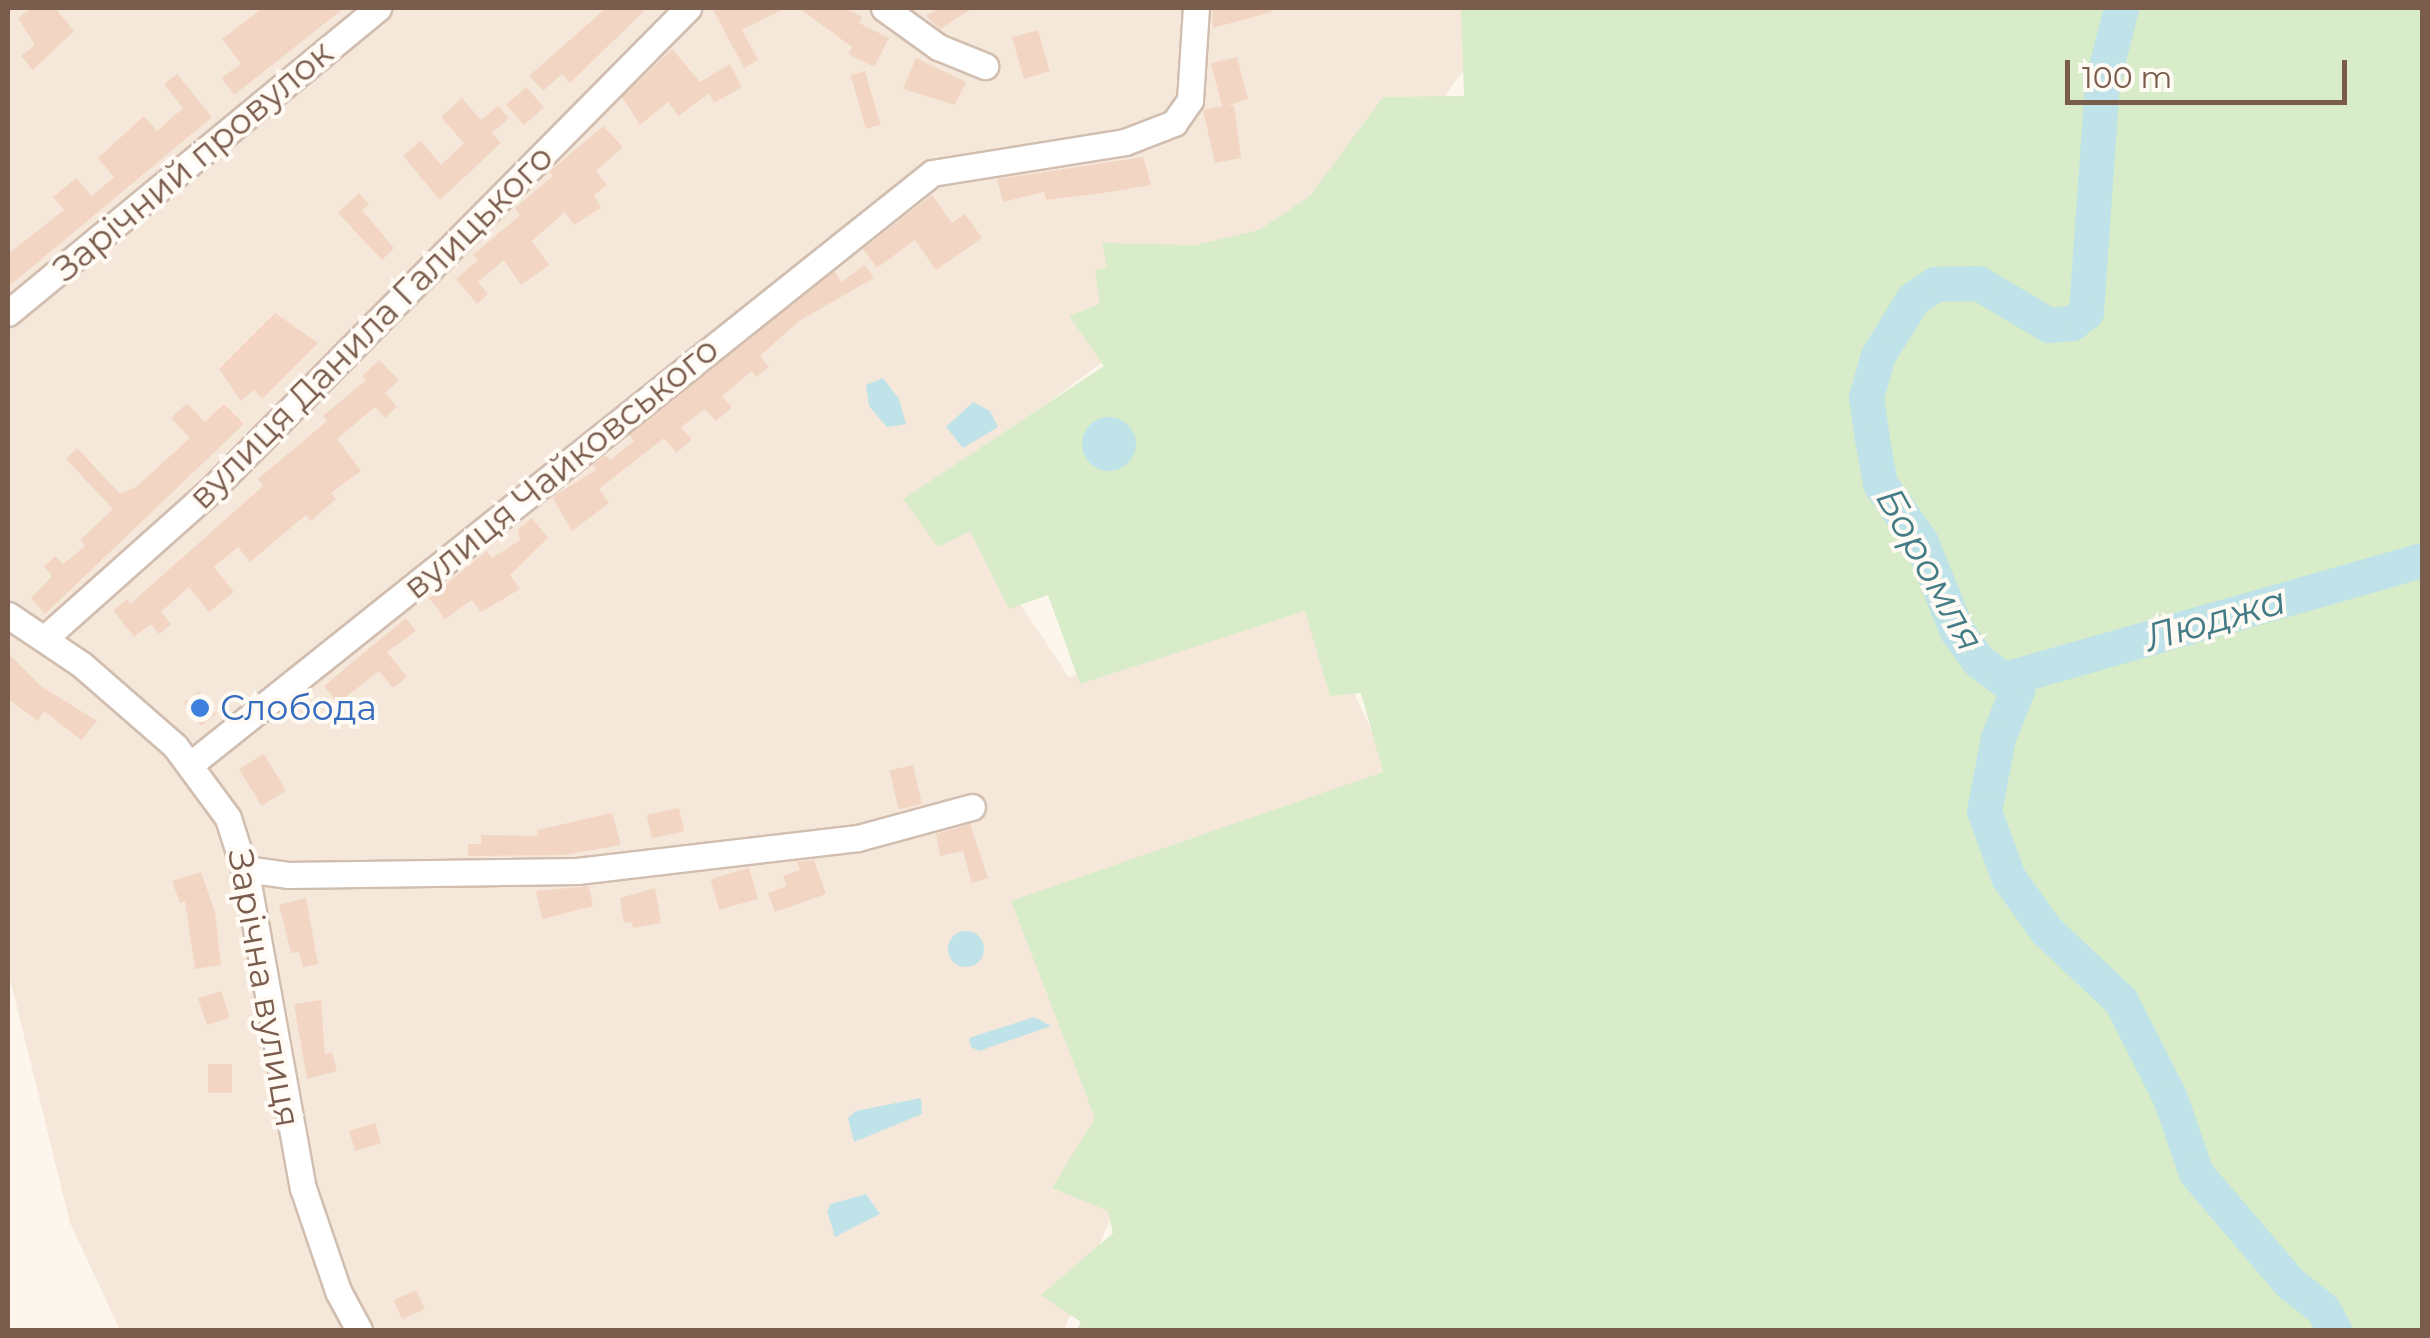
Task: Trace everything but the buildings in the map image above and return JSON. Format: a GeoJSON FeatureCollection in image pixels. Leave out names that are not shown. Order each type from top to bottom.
{"type":"FeatureCollection","features":[{"type":"Feature","properties":{"kind":"street","name":"Зарічний провулок"},"geometry":{"type":"LineString","coordinates":[[8,313],[378,8]]}},
{"type":"Feature","properties":{"kind":"street","name":"вулиця Данила Галицького"},"geometry":{"type":"LineString","coordinates":[[46,637],[210,491],[688,8]]}},
{"type":"Feature","properties":{"kind":"street"},"geometry":{"type":"LineString","coordinates":[[884,8],[938,46],[985,66]]}},
{"type":"Feature","properties":{"kind":"street","name":"вулиця Чайковського"},"geometry":{"type":"LineString","coordinates":[[191,764],[932,173],[1125,142],[1174,123],[1190,100],[1196,8]]}},
{"type":"Feature","properties":{"kind":"street","name":"Зарічна вулиця"},"geometry":{"type":"LineString","coordinates":[[8,616],[46,637],[191,764],[228,818],[245,869],[299,1173],[327,1264],[359,1330]]}},
{"type":"Feature","properties":{"kind":"street"},"geometry":{"type":"LineString","coordinates":[[245,869],[288,875],[351,869],[577,871],[840,841],[972,807]]}},
{"type":"Feature","properties":{"kind":"shaded area"},"geometry":{"type":"Polygon","coordinates":[[[8,8],[1508,8],[1432,114],[940,484],[1069,677],[1308,593],[1392,775],[1132,1166],[1064,1330],[120,1330],[70,1223],[8,971],[8,8]]]}},
{"type":"Feature","properties":{"kind":"green space"},"geometry":{"type":"Polygon","coordinates":[[[1461,8],[2422,8],[2422,1330],[1077,1330],[1081,1322],[1041,1295],[1113,1233],[1108,1211],[1052,1188],[1095,1118],[1011,901],[1383,772],[1361,693],[1330,696],[1305,611],[1080,684],[1048,595],[1009,609],[970,531],[938,547],[903,499],[1104,366],[1069,316],[1100,304],[1095,270],[1107,267],[1102,243],[1196,245],[1259,230],[1310,196],[1383,97],[1464,96],[1461,8]]]}},
{"type":"Feature","properties":{"kind":"water"},"geometry":{"type":"Polygon","coordinates":[[[883,378],[899,399],[906,424],[887,427],[869,406],[866,385],[883,378]]]}},
{"type":"Feature","properties":{"kind":"water"},"geometry":{"type":"Polygon","coordinates":[[[973,402],[990,411],[998,427],[963,448],[946,427],[973,402]]]}},
{"type":"Feature","properties":{"kind":"water"},"geometry":{"type":"Polygon","coordinates":[[[1109,417],[1128,425],[1136,444],[1128,463],[1109,471],[1090,463],[1082,444],[1090,425],[1109,417]]]}},
{"type":"Feature","properties":{"kind":"water"},"geometry":{"type":"Polygon","coordinates":[[[966,931],[979,936],[984,949],[979,962],[966,967],[953,962],[948,949],[953,936],[966,931]]]}},
{"type":"Feature","properties":{"kind":"water"},"geometry":{"type":"Polygon","coordinates":[[[1034,1017],[1051,1026],[979,1051],[971,1047],[969,1038],[1034,1017]]]}},
{"type":"Feature","properties":{"kind":"water"},"geometry":{"type":"Polygon","coordinates":[[[921,1098],[922,1114],[854,1142],[848,1118],[856,1111],[921,1098]]]}},
{"type":"Feature","properties":{"kind":"water"},"geometry":{"type":"Polygon","coordinates":[[[866,1194],[880,1214],[835,1237],[827,1211],[831,1204],[866,1194]]]}},
{"type":"Feature","properties":{"kind":"waterway","name":"Боромля"},"geometry":{"type":"LineString","coordinates":[[2121,8],[2102,83],[2086,312],[2072,323],[2049,325],[1978,283],[1935,284],[1913,299],[1878,355],[1866,397],[1872,439],[1880,484],[1920,540],[1957,631],[1979,661],[2017,690],[1998,738],[1984,811],[2008,877],[2046,930],[2121,1001],[2170,1098],[2196,1173],[2290,1283],[2323,1309],[2334,1330]]}},
{"type":"Feature","properties":{"kind":"waterway","name":"Люджа"},"geometry":{"type":"LineString","coordinates":[[2008,678],[2422,560]]}},
{"type":"Feature","properties":{"kind":"place","name":"Слобода"},"geometry":{"type":"Point","coordinates":[200,708]}}]}
